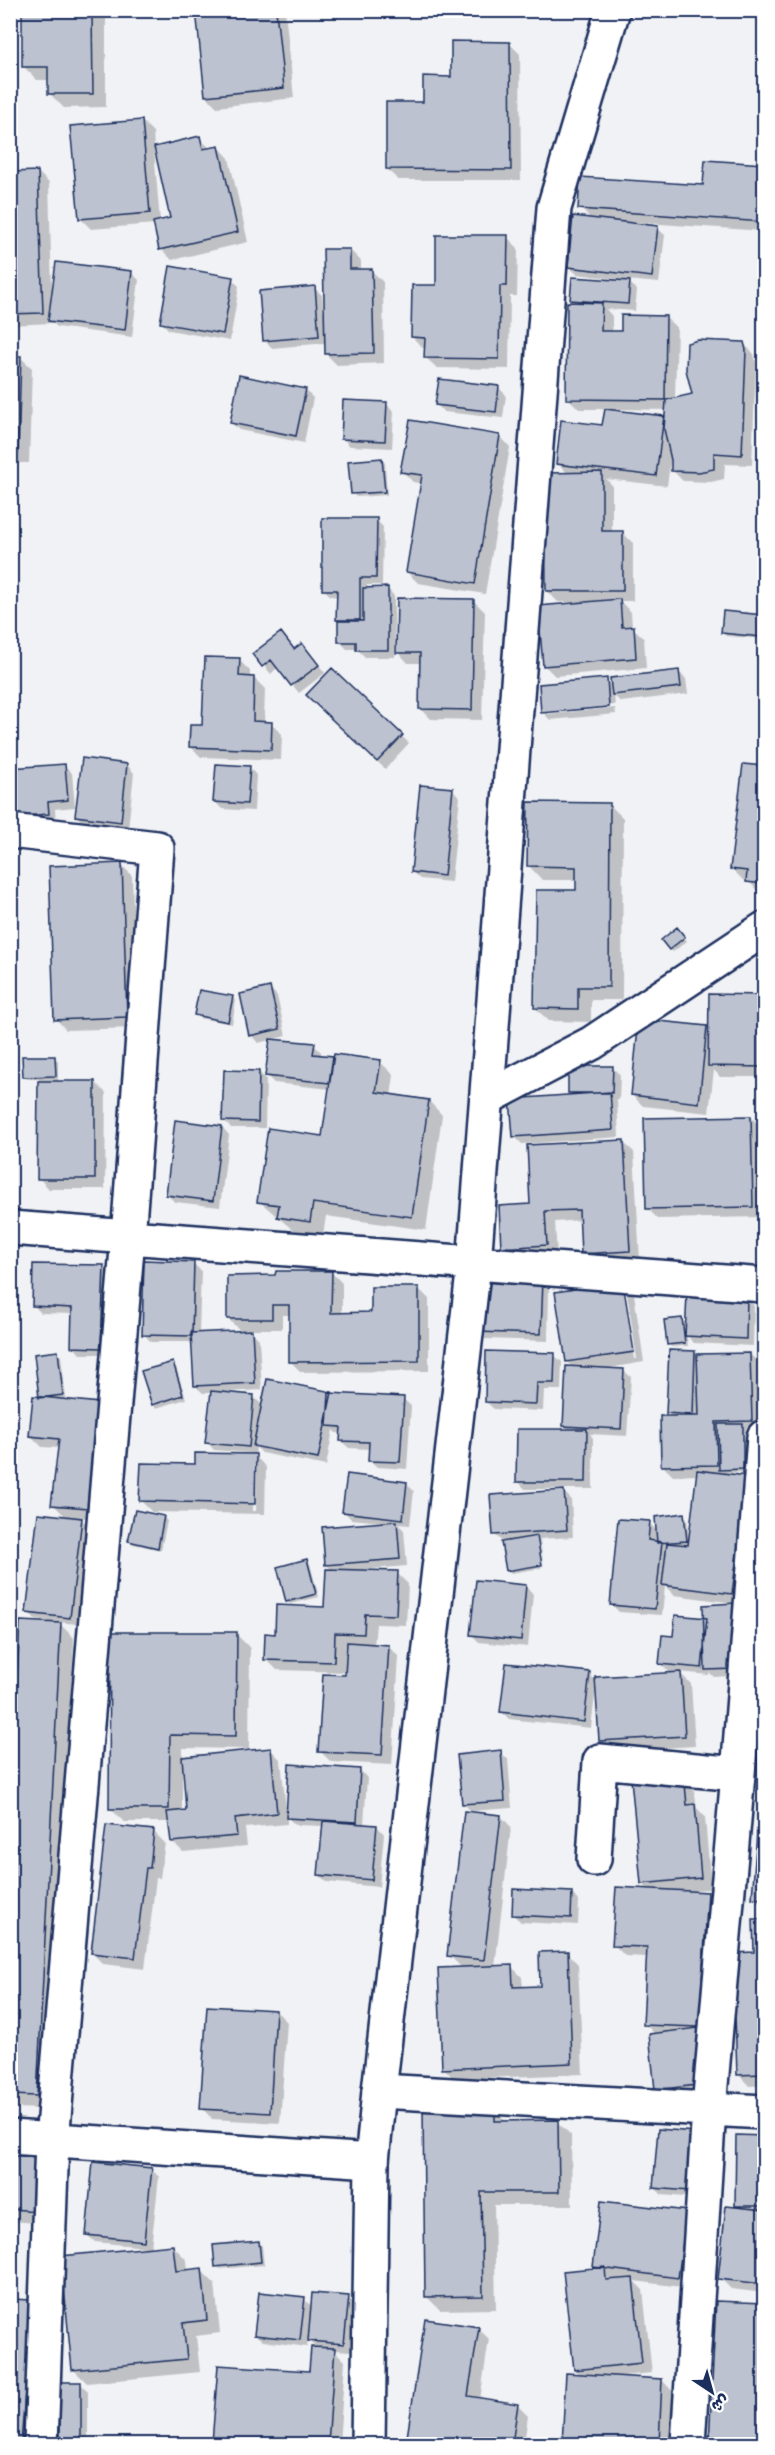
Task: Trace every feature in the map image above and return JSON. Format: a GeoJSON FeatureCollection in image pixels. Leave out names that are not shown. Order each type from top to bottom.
{"type":"FeatureCollection","features":[{"type":"Feature","properties":{"kind":"street"},"geometry":{"type":"LineString","coordinates":[[368,2445],[372,2162],[474,1264],[554,208],[614,10]]}},
{"type":"Feature","properties":{"kind":"street"},"geometry":{"type":"LineString","coordinates":[[10,831],[157,848],[128,1237],[52,2141],[41,2445]]}},
{"type":"Feature","properties":{"kind":"street"},"geometry":{"type":"LineString","coordinates":[[487,1098],[592,1044],[765,929]]}},
{"type":"Feature","properties":{"kind":"street"},"geometry":{"type":"LineString","coordinates":[[10,1228],[765,1285]]}},
{"type":"Feature","properties":{"kind":"street"},"geometry":{"type":"LineString","coordinates":[[688,2445],[708,2108],[765,1437]]}},
{"type":"Feature","properties":{"kind":"street"},"geometry":{"type":"LineString","coordinates":[[594,1859],[600,1761],[738,1774]]}},
{"type":"Feature","properties":{"kind":"street"},"geometry":{"type":"LineString","coordinates":[[379,2091],[765,2112]]}},
{"type":"Feature","properties":{"kind":"street"},"geometry":{"type":"LineString","coordinates":[[10,2137],[372,2162]]}},
{"type":"Feature","properties":{"kind":"building"},"geometry":{"type":"Polygon","coordinates":[[[22,10],[92,10],[93,94],[48,94],[48,67],[22,67],[22,10]]]}},
{"type":"Feature","properties":{"kind":"building"},"geometry":{"type":"Polygon","coordinates":[[[196,10],[276,10],[284,88],[205,96],[196,10]]]}},
{"type":"Feature","properties":{"kind":"building"},"geometry":{"type":"Polygon","coordinates":[[[451,41],[510,42],[511,170],[386,169],[386,102],[423,102],[423,76],[451,77],[451,41]]]}},
{"type":"Feature","properties":{"kind":"building"},"geometry":{"type":"Polygon","coordinates":[[[142,120],[150,213],[79,219],[70,126],[142,120]]]}},
{"type":"Feature","properties":{"kind":"building"},"geometry":{"type":"Polygon","coordinates":[[[200,136],[203,149],[219,146],[238,232],[159,250],[153,222],[170,218],[154,147],[200,136]]]}},
{"type":"Feature","properties":{"kind":"building"},"geometry":{"type":"Polygon","coordinates":[[[705,160],[764,164],[764,222],[578,209],[580,177],[703,185],[705,160]]]}},
{"type":"Feature","properties":{"kind":"building"},"geometry":{"type":"Polygon","coordinates":[[[38,171],[43,313],[10,314],[10,172],[38,171]]]}},
{"type":"Feature","properties":{"kind":"building"},"geometry":{"type":"Polygon","coordinates":[[[573,216],[658,226],[652,277],[568,267],[573,216]]]}},
{"type":"Feature","properties":{"kind":"building"},"geometry":{"type":"Polygon","coordinates":[[[436,235],[508,235],[507,286],[500,286],[499,359],[424,358],[425,338],[411,337],[412,285],[436,285],[436,235]]]}},
{"type":"Feature","properties":{"kind":"building"},"geometry":{"type":"Polygon","coordinates":[[[323,249],[350,249],[350,269],[372,269],[374,353],[325,354],[323,249]]]}},
{"type":"Feature","properties":{"kind":"building"},"geometry":{"type":"Polygon","coordinates":[[[56,262],[132,271],[125,330],[48,321],[56,262]]]}},
{"type":"Feature","properties":{"kind":"building"},"geometry":{"type":"Polygon","coordinates":[[[170,266],[233,277],[223,334],[160,323],[170,266]]]}},
{"type":"Feature","properties":{"kind":"building"},"geometry":{"type":"Polygon","coordinates":[[[572,277],[630,281],[628,304],[570,300],[572,277]]]}},
{"type":"Feature","properties":{"kind":"building"},"geometry":{"type":"Polygon","coordinates":[[[315,286],[319,336],[263,341],[259,291],[315,286]]]}},
{"type":"Feature","properties":{"kind":"building"},"geometry":{"type":"Polygon","coordinates":[[[567,302],[602,303],[601,331],[621,331],[621,315],[666,316],[665,400],[566,399],[567,302]]]}},
{"type":"Feature","properties":{"kind":"building"},"geometry":{"type":"Polygon","coordinates":[[[698,340],[744,342],[746,350],[742,455],[714,453],[714,469],[699,472],[671,471],[671,460],[664,429],[666,400],[692,394],[686,370],[687,343],[698,340]]]}},
{"type":"Feature","properties":{"kind":"building"},"geometry":{"type":"Polygon","coordinates":[[[10,356],[21,356],[18,453],[10,453],[10,356]]]}},
{"type":"Feature","properties":{"kind":"building"},"geometry":{"type":"Polygon","coordinates":[[[239,375],[306,389],[296,436],[230,423],[239,375]]]}},
{"type":"Feature","properties":{"kind":"building"},"geometry":{"type":"Polygon","coordinates":[[[439,379],[499,386],[496,412],[435,405],[439,379]]]}},
{"type":"Feature","properties":{"kind":"building"},"geometry":{"type":"Polygon","coordinates":[[[343,400],[387,402],[385,441],[341,439],[343,400]]]}},
{"type":"Feature","properties":{"kind":"building"},"geometry":{"type":"Polygon","coordinates":[[[605,409],[664,416],[656,476],[556,464],[561,420],[602,425],[605,409]]]}},
{"type":"Feature","properties":{"kind":"building"},"geometry":{"type":"Polygon","coordinates":[[[410,420],[500,435],[475,584],[406,572],[422,475],[400,472],[410,420]]]}},
{"type":"Feature","properties":{"kind":"building"},"geometry":{"type":"Polygon","coordinates":[[[382,458],[385,492],[351,494],[348,461],[382,458]]]}},
{"type":"Feature","properties":{"kind":"building"},"geometry":{"type":"Polygon","coordinates":[[[602,472],[602,531],[623,531],[623,591],[546,591],[545,473],[602,472]]]}},
{"type":"Feature","properties":{"kind":"building"},"geometry":{"type":"Polygon","coordinates":[[[322,518],[377,518],[376,578],[360,578],[360,620],[336,620],[337,590],[322,590],[322,518]]]}},
{"type":"Feature","properties":{"kind":"building"},"geometry":{"type":"Polygon","coordinates":[[[388,587],[388,650],[356,650],[356,642],[338,642],[338,621],[363,621],[363,588],[388,587]]]}},
{"type":"Feature","properties":{"kind":"building"},"geometry":{"type":"Polygon","coordinates":[[[397,598],[474,599],[472,710],[419,709],[420,653],[396,653],[397,598]]]}},
{"type":"Feature","properties":{"kind":"building"},"geometry":{"type":"Polygon","coordinates":[[[620,599],[622,627],[634,626],[636,658],[543,666],[538,606],[620,599]]]}},
{"type":"Feature","properties":{"kind":"building"},"geometry":{"type":"Polygon","coordinates":[[[723,611],[764,615],[762,637],[721,633],[723,611]]]}},
{"type":"Feature","properties":{"kind":"building"},"geometry":{"type":"Polygon","coordinates":[[[281,632],[294,649],[302,643],[319,665],[291,686],[271,660],[262,667],[252,654],[281,632]]]}},
{"type":"Feature","properties":{"kind":"building"},"geometry":{"type":"Polygon","coordinates":[[[205,657],[240,658],[239,676],[254,677],[253,721],[272,722],[271,750],[189,747],[190,725],[202,725],[205,657]]]}},
{"type":"Feature","properties":{"kind":"building"},"geometry":{"type":"Polygon","coordinates":[[[332,668],[403,735],[377,762],[306,695],[332,668]]]}},
{"type":"Feature","properties":{"kind":"building"},"geometry":{"type":"Polygon","coordinates":[[[679,670],[681,687],[612,695],[610,678],[679,670]]]}},
{"type":"Feature","properties":{"kind":"building"},"geometry":{"type":"Polygon","coordinates":[[[607,678],[609,707],[541,713],[539,684],[607,678]]]}},
{"type":"Feature","properties":{"kind":"building"},"geometry":{"type":"Polygon","coordinates":[[[82,758],[127,764],[121,822],[75,816],[82,758]]]}},
{"type":"Feature","properties":{"kind":"building"},"geometry":{"type":"Polygon","coordinates":[[[65,764],[68,800],[48,802],[49,814],[10,817],[10,768],[65,764]]]}},
{"type":"Feature","properties":{"kind":"building"},"geometry":{"type":"Polygon","coordinates":[[[216,764],[250,766],[247,804],[213,802],[216,764]]]}},
{"type":"Feature","properties":{"kind":"building"},"geometry":{"type":"Polygon","coordinates":[[[743,764],[764,766],[764,884],[746,882],[747,871],[730,869],[743,764]]]}},
{"type":"Feature","properties":{"kind":"building"},"geometry":{"type":"Polygon","coordinates":[[[420,785],[453,788],[444,876],[411,872],[420,785]]]}},
{"type":"Feature","properties":{"kind":"building"},"geometry":{"type":"Polygon","coordinates":[[[528,802],[610,803],[609,987],[578,987],[578,1009],[534,1008],[536,890],[576,890],[576,867],[527,866],[528,802]]]}},
{"type":"Feature","properties":{"kind":"building"},"geometry":{"type":"Polygon","coordinates":[[[122,863],[127,1017],[54,1020],[49,866],[122,863]]]}},
{"type":"Feature","properties":{"kind":"building"},"geometry":{"type":"Polygon","coordinates":[[[677,927],[685,937],[669,950],[661,940],[677,927]]]}},
{"type":"Feature","properties":{"kind":"building"},"geometry":{"type":"Polygon","coordinates":[[[270,987],[280,1029],[249,1036],[240,994],[270,987]]]}},
{"type":"Feature","properties":{"kind":"building"},"geometry":{"type":"Polygon","coordinates":[[[199,990],[233,996],[228,1022],[194,1015],[199,990]]]}},
{"type":"Feature","properties":{"kind":"building"},"geometry":{"type":"Polygon","coordinates":[[[709,994],[764,995],[764,1067],[708,1066],[709,994]]]}},
{"type":"Feature","properties":{"kind":"building"},"geometry":{"type":"Polygon","coordinates":[[[639,1019],[707,1026],[699,1103],[631,1095],[639,1019]]]}},
{"type":"Feature","properties":{"kind":"building"},"geometry":{"type":"Polygon","coordinates":[[[270,1039],[315,1043],[313,1054],[333,1056],[329,1083],[265,1076],[270,1039]]]}},
{"type":"Feature","properties":{"kind":"building"},"geometry":{"type":"Polygon","coordinates":[[[334,1054],[381,1060],[376,1092],[429,1100],[412,1217],[313,1203],[310,1222],[277,1217],[279,1205],[257,1202],[268,1128],[322,1136],[334,1054]]]}},
{"type":"Feature","properties":{"kind":"building"},"geometry":{"type":"Polygon","coordinates":[[[22,1056],[55,1056],[56,1076],[23,1077],[22,1056]]]}},
{"type":"Feature","properties":{"kind":"building"},"geometry":{"type":"Polygon","coordinates":[[[568,1066],[613,1066],[612,1093],[568,1093],[568,1066]]]}},
{"type":"Feature","properties":{"kind":"building"},"geometry":{"type":"Polygon","coordinates":[[[224,1070],[259,1071],[258,1122],[222,1121],[224,1070]]]}},
{"type":"Feature","properties":{"kind":"building"},"geometry":{"type":"Polygon","coordinates":[[[38,1081],[95,1081],[95,1179],[37,1179],[38,1081]]]}},
{"type":"Feature","properties":{"kind":"building"},"geometry":{"type":"Polygon","coordinates":[[[610,1092],[613,1130],[513,1137],[510,1099],[610,1092]]]}},
{"type":"Feature","properties":{"kind":"building"},"geometry":{"type":"Polygon","coordinates":[[[751,1116],[753,1207],[646,1209],[644,1118],[751,1116]]]}},
{"type":"Feature","properties":{"kind":"building"},"geometry":{"type":"Polygon","coordinates":[[[175,1120],[222,1126],[213,1201],[166,1195],[175,1120]]]}},
{"type":"Feature","properties":{"kind":"building"},"geometry":{"type":"Polygon","coordinates":[[[624,1140],[630,1251],[581,1254],[579,1210],[545,1211],[547,1245],[501,1248],[499,1206],[530,1204],[527,1145],[624,1140]]]}},
{"type":"Feature","properties":{"kind":"building"},"geometry":{"type":"Polygon","coordinates":[[[144,1260],[194,1262],[192,1336],[142,1335],[144,1260]]]}},
{"type":"Feature","properties":{"kind":"building"},"geometry":{"type":"Polygon","coordinates":[[[33,1264],[104,1265],[101,1348],[71,1347],[72,1308],[32,1306],[33,1264]]]}},
{"type":"Feature","properties":{"kind":"building"},"geometry":{"type":"Polygon","coordinates":[[[276,1271],[332,1271],[331,1313],[371,1312],[371,1287],[419,1287],[419,1361],[289,1362],[289,1305],[272,1305],[272,1319],[227,1319],[227,1276],[275,1275],[276,1271]]]}},
{"type":"Feature","properties":{"kind":"building"},"geometry":{"type":"Polygon","coordinates":[[[478,1276],[543,1279],[541,1334],[476,1332],[478,1276]]]}},
{"type":"Feature","properties":{"kind":"building"},"geometry":{"type":"Polygon","coordinates":[[[623,1282],[634,1352],[566,1362],[555,1292],[623,1282]]]}},
{"type":"Feature","properties":{"kind":"building"},"geometry":{"type":"Polygon","coordinates":[[[687,1294],[747,1297],[746,1339],[685,1336],[687,1294]]]}},
{"type":"Feature","properties":{"kind":"building"},"geometry":{"type":"Polygon","coordinates":[[[682,1318],[685,1343],[667,1345],[664,1320],[682,1318]]]}},
{"type":"Feature","properties":{"kind":"building"},"geometry":{"type":"Polygon","coordinates":[[[252,1330],[255,1383],[194,1386],[191,1333],[252,1330]]]}},
{"type":"Feature","properties":{"kind":"building"},"geometry":{"type":"Polygon","coordinates":[[[669,1350],[695,1351],[693,1415],[666,1413],[669,1350]]]}},
{"type":"Feature","properties":{"kind":"building"},"geometry":{"type":"Polygon","coordinates":[[[58,1351],[63,1395],[39,1398],[34,1354],[58,1351]]]}},
{"type":"Feature","properties":{"kind":"building"},"geometry":{"type":"Polygon","coordinates":[[[486,1351],[555,1353],[554,1383],[537,1383],[536,1404],[485,1402],[486,1351]]]}},
{"type":"Feature","properties":{"kind":"building"},"geometry":{"type":"Polygon","coordinates":[[[750,1353],[752,1421],[716,1422],[717,1465],[661,1466],[660,1416],[699,1416],[697,1354],[750,1353]]]}},
{"type":"Feature","properties":{"kind":"building"},"geometry":{"type":"Polygon","coordinates":[[[173,1362],[183,1395],[152,1405],[141,1371],[173,1362]]]}},
{"type":"Feature","properties":{"kind":"building"},"geometry":{"type":"Polygon","coordinates":[[[566,1366],[624,1369],[621,1429],[563,1426],[566,1366]]]}},
{"type":"Feature","properties":{"kind":"building"},"geometry":{"type":"Polygon","coordinates":[[[267,1379],[332,1392],[318,1459],[253,1446],[267,1379]]]}},
{"type":"Feature","properties":{"kind":"building"},"geometry":{"type":"Polygon","coordinates":[[[211,1391],[254,1395],[249,1447],[205,1443],[211,1391]]]}},
{"type":"Feature","properties":{"kind":"building"},"geometry":{"type":"Polygon","coordinates":[[[329,1393],[404,1397],[400,1462],[368,1461],[369,1442],[340,1441],[341,1427],[327,1426],[329,1393]]]}},
{"type":"Feature","properties":{"kind":"building"},"geometry":{"type":"Polygon","coordinates":[[[33,1396],[99,1403],[88,1508],[51,1505],[59,1439],[29,1436],[33,1396]]]}},
{"type":"Feature","properties":{"kind":"building"},"geometry":{"type":"Polygon","coordinates":[[[718,1424],[743,1424],[743,1469],[719,1470],[718,1424]]]}},
{"type":"Feature","properties":{"kind":"building"},"geometry":{"type":"Polygon","coordinates":[[[517,1429],[587,1429],[586,1482],[516,1482],[517,1429]]]}},
{"type":"Feature","properties":{"kind":"building"},"geometry":{"type":"Polygon","coordinates":[[[195,1453],[256,1454],[255,1504],[139,1501],[141,1463],[195,1464],[195,1453]]]}},
{"type":"Feature","properties":{"kind":"building"},"geometry":{"type":"Polygon","coordinates":[[[697,1470],[747,1476],[732,1594],[662,1585],[667,1543],[688,1545],[697,1470]]]}},
{"type":"Feature","properties":{"kind":"building"},"geometry":{"type":"Polygon","coordinates":[[[347,1474],[407,1482],[403,1519],[342,1512],[347,1474]]]}},
{"type":"Feature","properties":{"kind":"building"},"geometry":{"type":"Polygon","coordinates":[[[564,1490],[567,1530],[493,1535],[490,1495],[564,1490]]]}},
{"type":"Feature","properties":{"kind":"building"},"geometry":{"type":"Polygon","coordinates":[[[135,1510],[164,1516],[158,1548],[128,1541],[135,1510]]]}},
{"type":"Feature","properties":{"kind":"building"},"geometry":{"type":"Polygon","coordinates":[[[38,1513],[82,1518],[70,1618],[26,1613],[38,1513]]]}},
{"type":"Feature","properties":{"kind":"building"},"geometry":{"type":"Polygon","coordinates":[[[684,1513],[687,1541],[657,1543],[655,1517],[684,1513]]]}},
{"type":"Feature","properties":{"kind":"building"},"geometry":{"type":"Polygon","coordinates":[[[618,1519],[650,1521],[648,1540],[662,1542],[655,1609],[610,1605],[618,1519]]]}},
{"type":"Feature","properties":{"kind":"building"},"geometry":{"type":"Polygon","coordinates":[[[397,1521],[400,1559],[325,1565],[322,1527],[397,1521]]]}},
{"type":"Feature","properties":{"kind":"building"},"geometry":{"type":"Polygon","coordinates":[[[537,1536],[542,1565],[506,1571],[501,1542],[537,1536]]]}},
{"type":"Feature","properties":{"kind":"building"},"geometry":{"type":"Polygon","coordinates":[[[307,1559],[316,1594],[286,1602],[277,1567],[307,1559]]]}},
{"type":"Feature","properties":{"kind":"building"},"geometry":{"type":"Polygon","coordinates":[[[326,1569],[398,1571],[396,1615],[365,1614],[364,1634],[335,1633],[334,1662],[264,1660],[265,1633],[275,1634],[276,1605],[324,1607],[326,1569]]]}},
{"type":"Feature","properties":{"kind":"building"},"geometry":{"type":"Polygon","coordinates":[[[476,1580],[526,1585],[521,1640],[470,1635],[476,1580]]]}},
{"type":"Feature","properties":{"kind":"building"},"geometry":{"type":"Polygon","coordinates":[[[735,1603],[737,1669],[705,1670],[703,1605],[735,1603]]]}},
{"type":"Feature","properties":{"kind":"building"},"geometry":{"type":"Polygon","coordinates":[[[675,1615],[707,1618],[702,1668],[659,1664],[662,1635],[673,1636],[675,1615]]]}},
{"type":"Feature","properties":{"kind":"building"},"geometry":{"type":"Polygon","coordinates":[[[20,1621],[61,1623],[37,2096],[10,2095],[10,1723],[15,1723],[20,1621]]]}},
{"type":"Feature","properties":{"kind":"building"},"geometry":{"type":"Polygon","coordinates":[[[110,1632],[237,1632],[236,1736],[170,1735],[169,1809],[109,1809],[110,1632]]]}},
{"type":"Feature","properties":{"kind":"building"},"geometry":{"type":"Polygon","coordinates":[[[347,1642],[389,1645],[382,1755],[318,1752],[323,1674],[345,1675],[347,1642]]]}},
{"type":"Feature","properties":{"kind":"building"},"geometry":{"type":"Polygon","coordinates":[[[506,1663],[590,1672],[584,1722],[500,1712],[506,1663]]]}},
{"type":"Feature","properties":{"kind":"building"},"geometry":{"type":"Polygon","coordinates":[[[681,1672],[685,1736],[599,1741],[595,1677],[681,1672]]]}},
{"type":"Feature","properties":{"kind":"building"},"geometry":{"type":"Polygon","coordinates":[[[271,1748],[277,1813],[235,1818],[237,1836],[171,1842],[167,1812],[186,1810],[182,1757],[271,1748]]]}},
{"type":"Feature","properties":{"kind":"building"},"geometry":{"type":"Polygon","coordinates":[[[501,1750],[505,1801],[462,1804],[457,1755],[501,1750]]]}},
{"type":"Feature","properties":{"kind":"building"},"geometry":{"type":"Polygon","coordinates":[[[289,1764],[360,1769],[357,1822],[286,1818],[289,1764]]]}},
{"type":"Feature","properties":{"kind":"building"},"geometry":{"type":"Polygon","coordinates":[[[684,1774],[687,1805],[695,1804],[701,1878],[641,1884],[631,1779],[684,1774]]]}},
{"type":"Feature","properties":{"kind":"building"},"geometry":{"type":"Polygon","coordinates":[[[761,1782],[764,1782],[764,1899],[752,1898],[761,1782]]]}},
{"type":"Feature","properties":{"kind":"building"},"geometry":{"type":"Polygon","coordinates":[[[464,1811],[501,1815],[484,1960],[447,1956],[464,1811]]]}},
{"type":"Feature","properties":{"kind":"building"},"geometry":{"type":"Polygon","coordinates":[[[323,1821],[377,1825],[372,1880],[318,1875],[323,1821]]]}},
{"type":"Feature","properties":{"kind":"building"},"geometry":{"type":"Polygon","coordinates":[[[106,1825],[154,1830],[150,1868],[146,1868],[135,1958],[91,1953],[106,1825]]]}},
{"type":"Feature","properties":{"kind":"building"},"geometry":{"type":"Polygon","coordinates":[[[616,1887],[708,1892],[699,2027],[643,2025],[647,1947],[612,1946],[616,1887]]]}},
{"type":"Feature","properties":{"kind":"building"},"geometry":{"type":"Polygon","coordinates":[[[513,1889],[572,1892],[571,1918],[512,1915],[513,1889]]]}},
{"type":"Feature","properties":{"kind":"building"},"geometry":{"type":"Polygon","coordinates":[[[753,1919],[764,1919],[764,2074],[737,2075],[733,1953],[754,1952],[753,1919]]]}},
{"type":"Feature","properties":{"kind":"building"},"geometry":{"type":"Polygon","coordinates":[[[568,1951],[572,2063],[442,2069],[438,1968],[512,1965],[513,1987],[540,1986],[539,1952],[568,1951]]]}},
{"type":"Feature","properties":{"kind":"building"},"geometry":{"type":"Polygon","coordinates":[[[207,2006],[276,2010],[270,2113],[200,2109],[207,2006]]]}},
{"type":"Feature","properties":{"kind":"building"},"geometry":{"type":"Polygon","coordinates":[[[698,2028],[705,2084],[655,2090],[649,2034],[698,2028]]]}},
{"type":"Feature","properties":{"kind":"building"},"geometry":{"type":"Polygon","coordinates":[[[495,2109],[495,2121],[558,2120],[559,2192],[481,2192],[483,2296],[425,2297],[423,2110],[495,2109]]]}},
{"type":"Feature","properties":{"kind":"building"},"geometry":{"type":"Polygon","coordinates":[[[658,2129],[695,2132],[689,2191],[653,2188],[658,2129]]]}},
{"type":"Feature","properties":{"kind":"building"},"geometry":{"type":"Polygon","coordinates":[[[736,2135],[764,2136],[764,2206],[735,2206],[736,2135]]]}},
{"type":"Feature","properties":{"kind":"building"},"geometry":{"type":"Polygon","coordinates":[[[10,2155],[42,2157],[38,2211],[10,2209],[10,2155]]]}},
{"type":"Feature","properties":{"kind":"building"},"geometry":{"type":"Polygon","coordinates":[[[93,2162],[152,2168],[144,2241],[86,2235],[93,2162]]]}},
{"type":"Feature","properties":{"kind":"building"},"geometry":{"type":"Polygon","coordinates":[[[601,2201],[687,2211],[678,2278],[593,2267],[601,2201]]]}},
{"type":"Feature","properties":{"kind":"building"},"geometry":{"type":"Polygon","coordinates":[[[726,2206],[764,2210],[764,2284],[718,2279],[726,2206]]]}},
{"type":"Feature","properties":{"kind":"building"},"geometry":{"type":"Polygon","coordinates":[[[259,2241],[261,2262],[215,2267],[213,2245],[259,2241]]]}},
{"type":"Feature","properties":{"kind":"building"},"geometry":{"type":"Polygon","coordinates":[[[173,2245],[176,2271],[202,2268],[207,2320],[183,2323],[187,2359],[72,2370],[61,2256],[173,2245]]]}},
{"type":"Feature","properties":{"kind":"building"},"geometry":{"type":"Polygon","coordinates":[[[605,2267],[606,2280],[633,2278],[642,2363],[574,2370],[563,2271],[605,2267]]]}},
{"type":"Feature","properties":{"kind":"building"},"geometry":{"type":"Polygon","coordinates":[[[259,2292],[305,2297],[300,2340],[254,2335],[259,2292]]]}},
{"type":"Feature","properties":{"kind":"building"},"geometry":{"type":"Polygon","coordinates":[[[312,2293],[349,2296],[344,2344],[308,2341],[312,2293]]]}},
{"type":"Feature","properties":{"kind":"building"},"geometry":{"type":"Polygon","coordinates":[[[10,2299],[32,2300],[21,2444],[10,2444],[10,2299]]]}},
{"type":"Feature","properties":{"kind":"building"},"geometry":{"type":"Polygon","coordinates":[[[716,2301],[764,2303],[764,2444],[709,2444],[716,2301]]]}},
{"type":"Feature","properties":{"kind":"building"},"geometry":{"type":"Polygon","coordinates":[[[425,2319],[479,2327],[468,2396],[518,2404],[512,2444],[473,2439],[472,2444],[406,2444],[425,2319]]]}},
{"type":"Feature","properties":{"kind":"building"},"geometry":{"type":"Polygon","coordinates":[[[311,2347],[335,2348],[328,2444],[212,2443],[218,2365],[309,2371],[311,2347]]]}},
{"type":"Feature","properties":{"kind":"building"},"geometry":{"type":"Polygon","coordinates":[[[566,2373],[662,2379],[659,2444],[562,2444],[566,2373]]]}},
{"type":"Feature","properties":{"kind":"building"},"geometry":{"type":"Polygon","coordinates":[[[60,2382],[81,2382],[81,2441],[60,2441],[60,2382]]]}}]}
